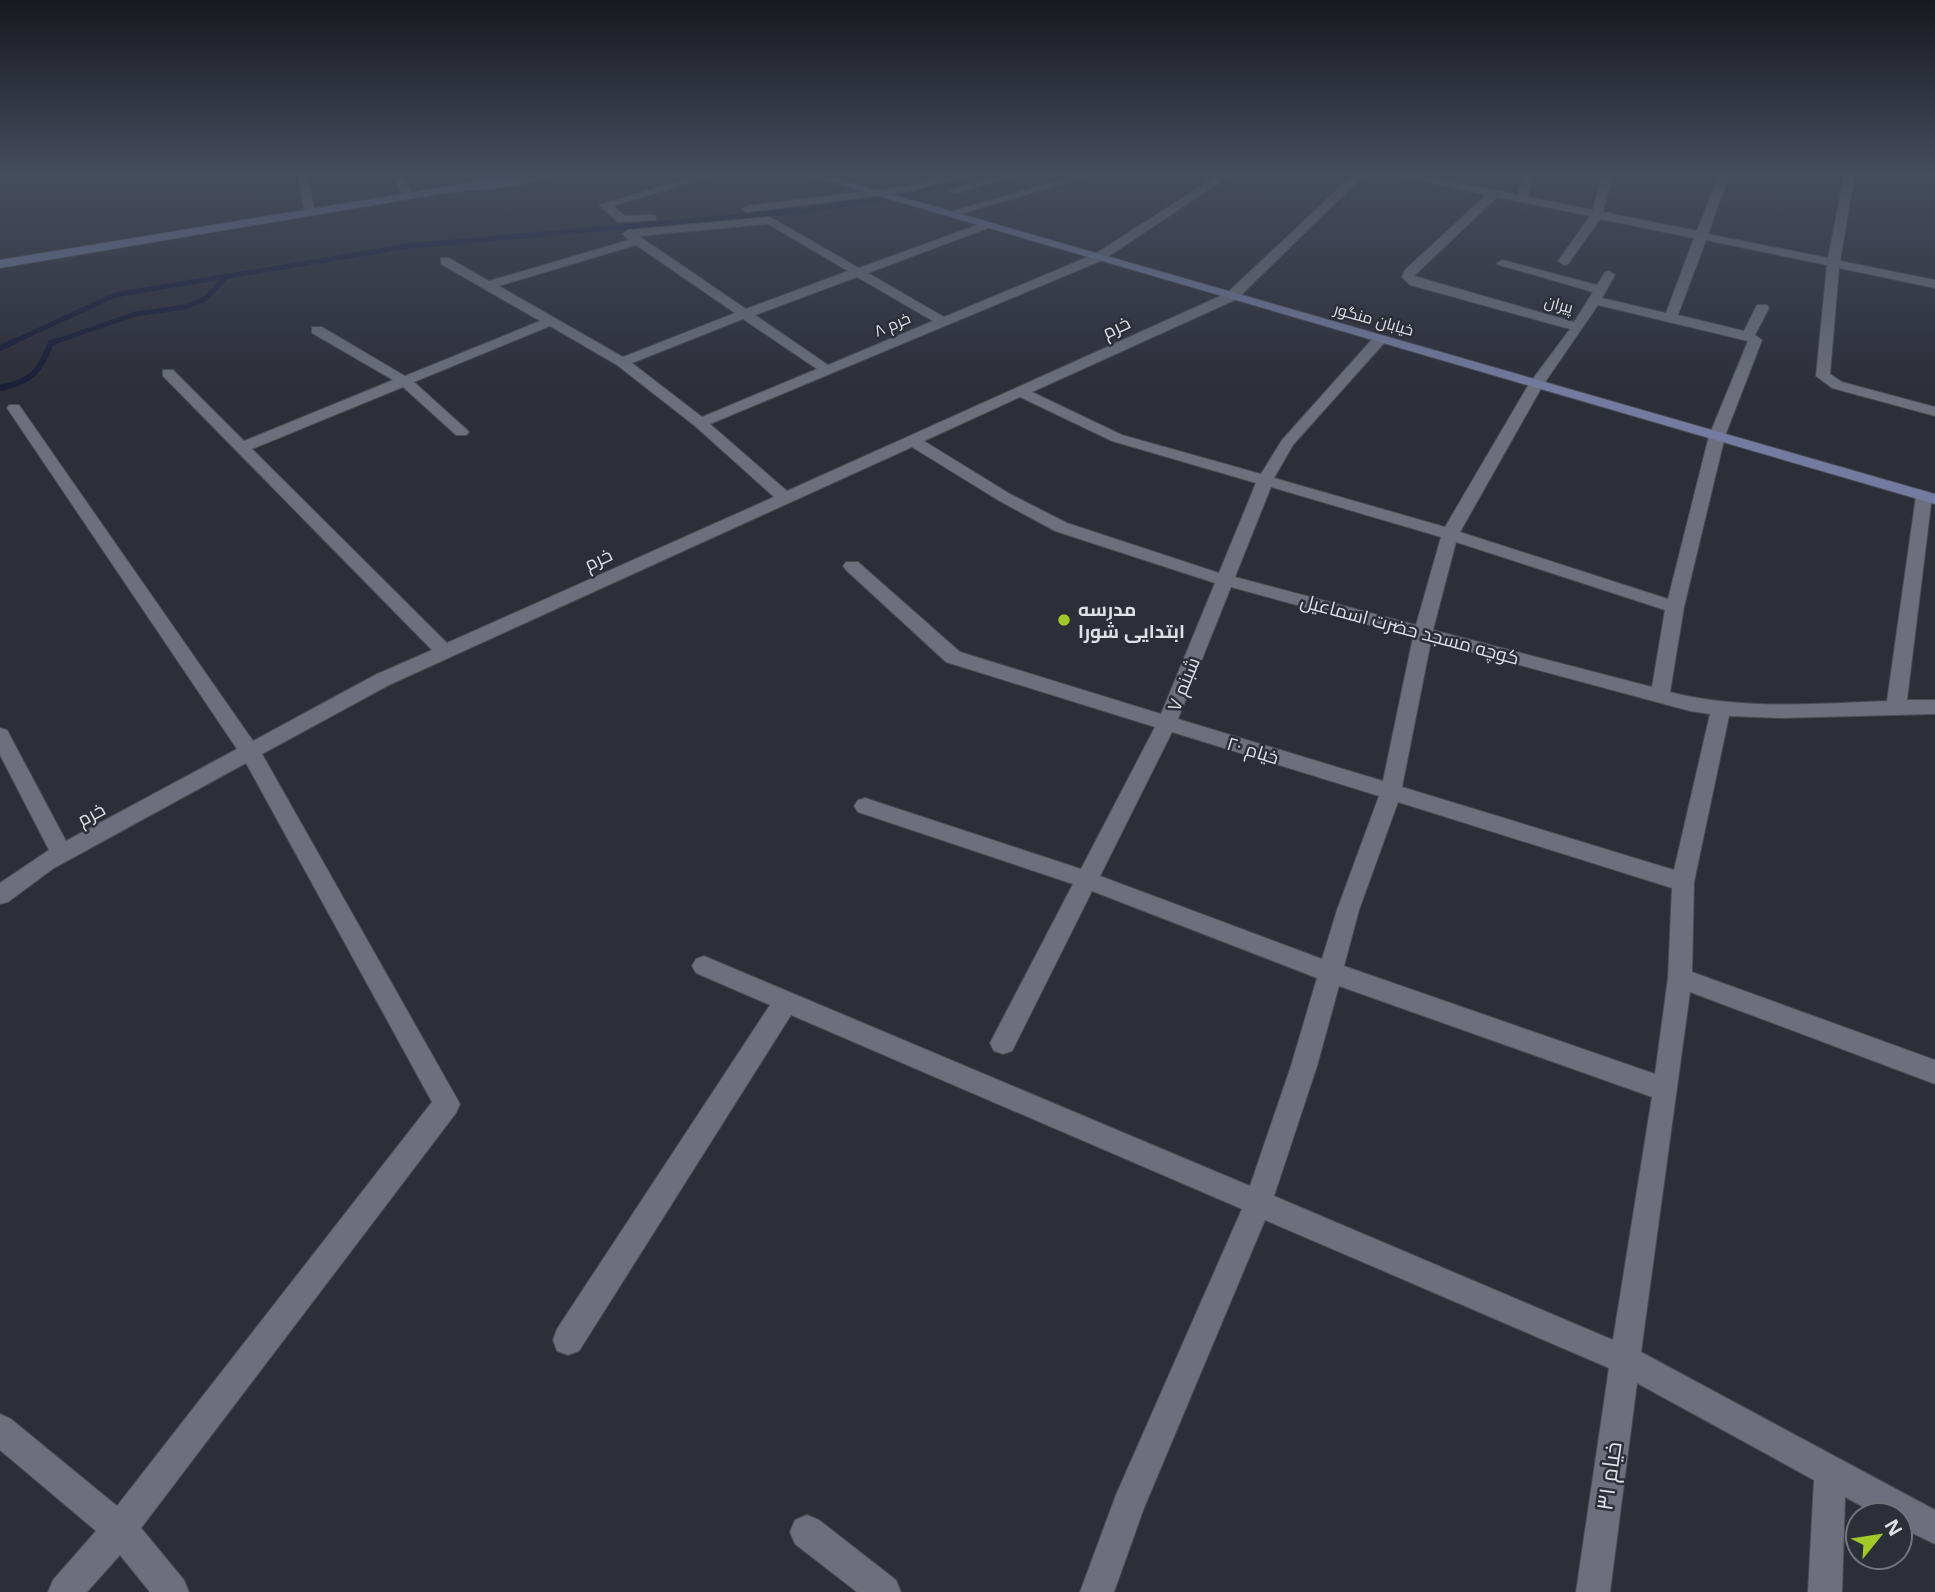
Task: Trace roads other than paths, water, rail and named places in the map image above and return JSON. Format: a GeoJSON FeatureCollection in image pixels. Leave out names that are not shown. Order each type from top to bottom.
{"type":"FeatureCollection","features":[{"type":"Feature","properties":{"kind":"street"},"geometry":{"type":"LineString","coordinates":[[0,264],[108,246]]}},
{"type":"Feature","properties":{"kind":"street"},"geometry":{"type":"LineString","coordinates":[[490,285],[619,246]]}},
{"type":"Feature","properties":{"kind":"street"},"geometry":{"type":"LineString","coordinates":[[645,246],[827,370]]}},
{"type":"Feature","properties":{"kind":"street"},"geometry":{"type":"LineString","coordinates":[[815,246],[943,321]]}},
{"type":"Feature","properties":{"kind":"street"},"geometry":{"type":"LineString","coordinates":[[622,362],[929,246]]}},
{"type":"Feature","properties":{"kind":"street","name":"خیابان منگور"},"geometry":{"type":"LineString","coordinates":[[1062,246],[1929,497]]}},
{"type":"Feature","properties":{"kind":"street","name":"خرم ۸"},"geometry":{"type":"LineString","coordinates":[[700,423],[1099,257],[1116,246]]}},
{"type":"Feature","properties":{"kind":"street","name":"خرم"},"geometry":{"type":"LineString","coordinates":[[0,895],[61,853],[382,680],[1232,296],[1284,246]]}},
{"type":"Feature","properties":{"kind":"street","name":"پیران"},"geometry":{"type":"LineString","coordinates":[[1437,246],[1409,272],[1408,277],[1414,282],[1578,327]]}},
{"type":"Feature","properties":{"kind":"street"},"geometry":{"type":"LineString","coordinates":[[1564,261],[1575,246]]}},
{"type":"Feature","properties":{"kind":"street"},"geometry":{"type":"LineString","coordinates":[[1674,319],[1671,317],[1696,246]]}},
{"type":"Feature","properties":{"kind":"street"},"geometry":{"type":"LineString","coordinates":[[1751,246],[1935,284]]}},
{"type":"Feature","properties":{"kind":"street"},"geometry":{"type":"LineString","coordinates":[[1836,246],[1823,376],[1837,385],[1935,412]]}},
{"type":"Feature","properties":{"kind":"street"},"geometry":{"type":"LineString","coordinates":[[445,261],[622,362],[700,423],[784,497]]}},
{"type":"Feature","properties":{"kind":"street"},"geometry":{"type":"LineString","coordinates":[[1502,264],[1674,319],[1748,336],[1755,341],[1717,436],[1675,607],[1660,694]]}},
{"type":"Feature","properties":{"kind":"street"},"geometry":{"type":"LineString","coordinates":[[1097,1592],[1128,1507],[1258,1204],[1304,1066],[1348,910],[1391,792],[1423,634],[1450,534],[1536,384],[1578,327],[1609,275]]}},
{"type":"Feature","properties":{"kind":"street"},"geometry":{"type":"LineString","coordinates":[[1748,336],[1762,308]]}},
{"type":"Feature","properties":{"kind":"street"},"geometry":{"type":"LineString","coordinates":[[241,447],[406,382],[548,321]]}},
{"type":"Feature","properties":{"kind":"street"},"geometry":{"type":"LineString","coordinates":[[317,330],[406,382],[461,432]]}},
{"type":"Feature","properties":{"kind":"street","name":"شبنم ۷"},"geometry":{"type":"LineString","coordinates":[[1003,1043],[1167,723],[1266,479],[1287,443],[1380,339]]}},
{"type":"Feature","properties":{"kind":"street"},"geometry":{"type":"LineString","coordinates":[[168,373],[445,652]]}},
{"type":"Feature","properties":{"kind":"street"},"geometry":{"type":"LineString","coordinates":[[1022,393],[1117,438],[1450,534],[1675,607]]}},
{"type":"Feature","properties":{"kind":"street"},"geometry":{"type":"LineString","coordinates":[[14,408],[250,752],[447,1104],[120,1529],[65,1592]]}},
{"type":"Feature","properties":{"kind":"street","name":"کوچه مسجد حضرت اسماعیل"},"geometry":{"type":"LineString","coordinates":[[912,440],[1004,497],[1062,527],[1226,580],[1690,704],[1721,709],[1805,713],[1935,707]]}},
{"type":"Feature","properties":{"kind":"street"},"geometry":{"type":"LineString","coordinates":[[1896,707],[1929,497]]}},
{"type":"Feature","properties":{"kind":"street","name":"خیام ۲۰"},"geometry":{"type":"LineString","coordinates":[[852,566],[953,657],[1683,882]]}},
{"type":"Feature","properties":{"kind":"street","name":"خیام ۳۱"},"geometry":{"type":"LineString","coordinates":[[1593,1592],[1666,1090],[1680,978],[1683,882],[1721,709]]}},
{"type":"Feature","properties":{"kind":"street"},"geometry":{"type":"LineString","coordinates":[[0,735],[61,853]]}},
{"type":"Feature","properties":{"kind":"street"},"geometry":{"type":"LineString","coordinates":[[865,806],[1087,880],[1330,972],[1666,1090]]}},
{"type":"Feature","properties":{"kind":"street"},"geometry":{"type":"LineString","coordinates":[[704,966],[1625,1360],[1935,1528]]}},
{"type":"Feature","properties":{"kind":"street"},"geometry":{"type":"LineString","coordinates":[[1680,978],[1935,1072]]}},
{"type":"Feature","properties":{"kind":"street"},"geometry":{"type":"LineString","coordinates":[[568,1340],[786,1001]]}},
{"type":"Feature","properties":{"kind":"street"},"geometry":{"type":"LineString","coordinates":[[0,1430],[120,1529],[172,1592]]}},
{"type":"Feature","properties":{"kind":"street"},"geometry":{"type":"LineString","coordinates":[[1825,1592],[1829,1471]]}},
{"type":"Feature","properties":{"kind":"street"},"geometry":{"type":"LineString","coordinates":[[807,1532],[884,1592]]}},
{"type":"Feature","properties":{"kind":"waterway"},"geometry":{"type":"LineString","coordinates":[[11,343],[115,295],[408,246]]}},
{"type":"Feature","properties":{"kind":"waterway"},"geometry":{"type":"LineString","coordinates":[[51,343],[136,314],[185,307],[205,299],[224,279]]}},
{"type":"Feature","properties":{"kind":"waterway"},"geometry":{"type":"LineString","coordinates":[[0,348],[15,341]]}},
{"type":"Feature","properties":{"kind":"waterway"},"geometry":{"type":"LineString","coordinates":[[51,343],[56,341]]}},
{"type":"Feature","properties":{"kind":"waterway"},"geometry":{"type":"LineString","coordinates":[[0,388],[20,382],[33,374],[51,343]]}},
{"type":"Feature","properties":{"kind":"place","name":"مدرسه ابتدایی شورا"},"geometry":{"type":"Point","coordinates":[1064,620]}}]}
